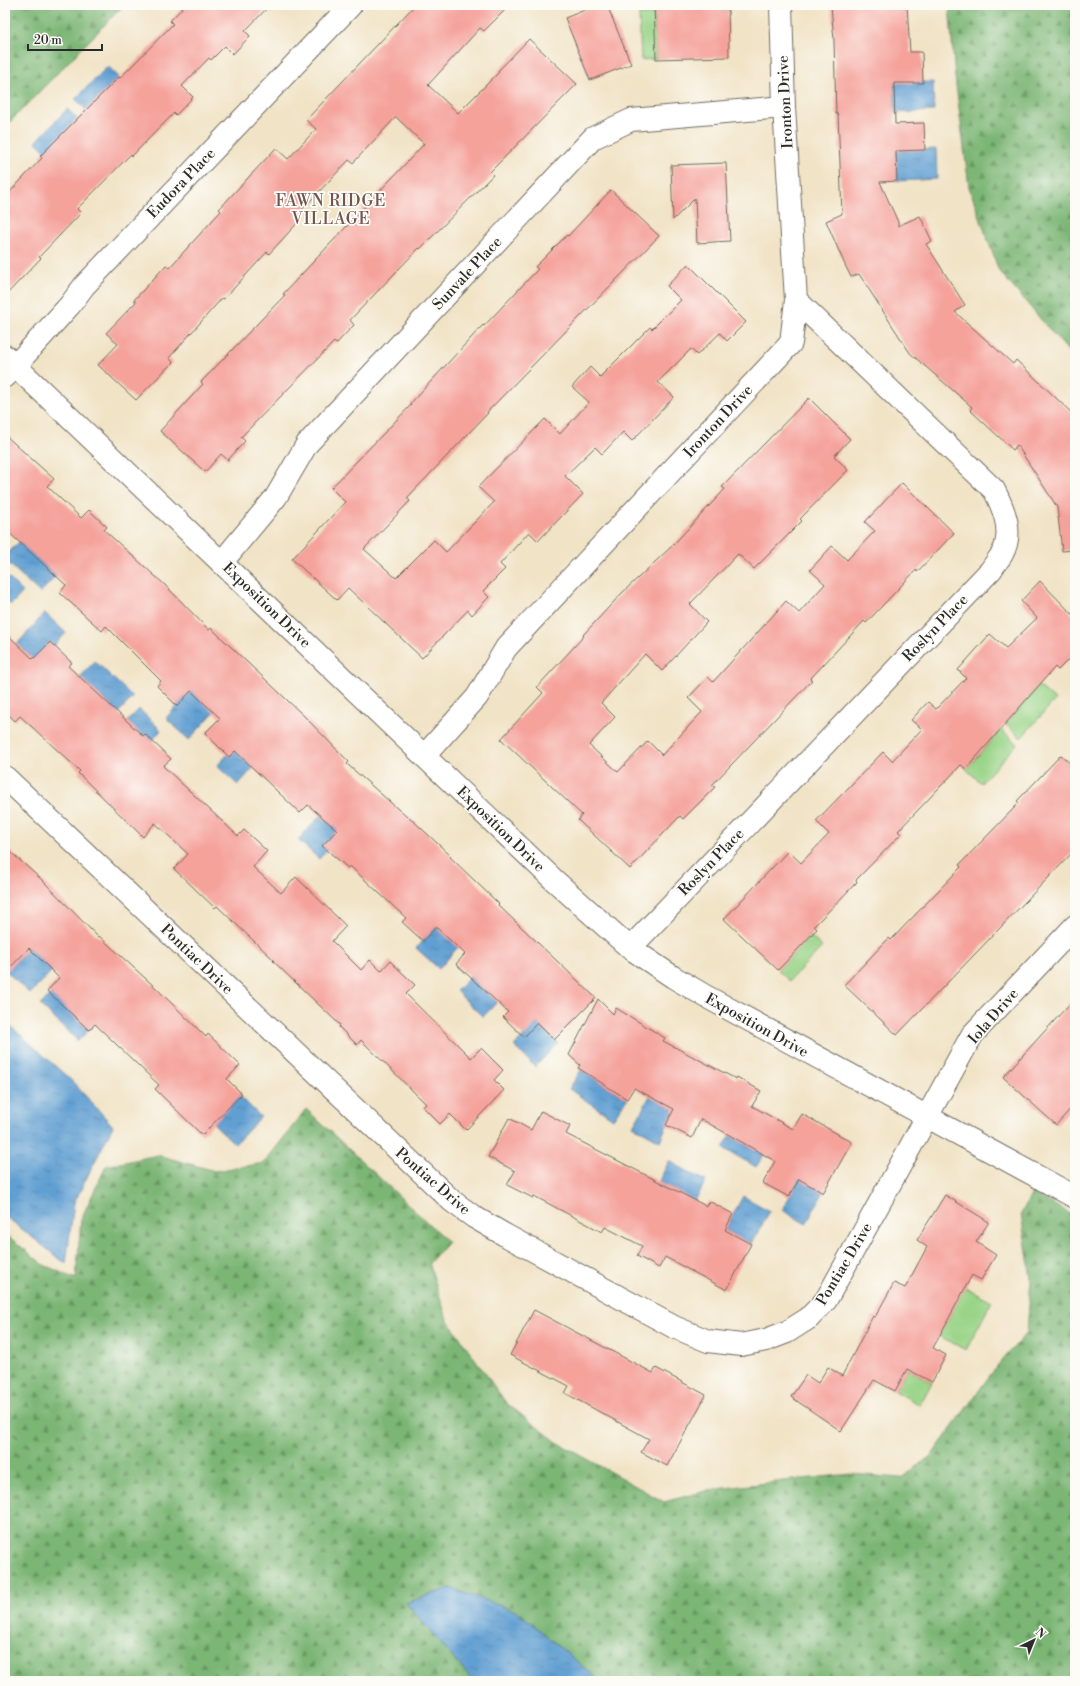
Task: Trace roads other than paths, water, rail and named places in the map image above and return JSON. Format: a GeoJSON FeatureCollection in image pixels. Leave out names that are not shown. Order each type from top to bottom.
{"type":"FeatureCollection","features":[{"type":"Feature","properties":{"kind":"street","name":"Eudora Place"},"geometry":{"type":"LineString","coordinates":[[8,366],[70,305],[84,286],[351,5]]}},
{"type":"Feature","properties":{"kind":"street","name":"Ironton Drive"},"geometry":{"type":"LineString","coordinates":[[425,755],[477,697],[506,648],[791,343],[796,300],[784,107],[781,5]]}},
{"type":"Feature","properties":{"kind":"street","name":"Sunvale Place"},"geometry":{"type":"LineString","coordinates":[[222,562],[276,497],[307,444],[593,138],[631,120],[784,107]]}},
{"type":"Feature","properties":{"kind":"street","name":"Roslyn Place"},"geometry":{"type":"LineString","coordinates":[[630,948],[991,570],[1002,553],[1007,537],[1007,522],[1003,508],[994,490],[796,300]]}},
{"type":"Feature","properties":{"kind":"street","name":"Exposition Drive"},"geometry":{"type":"LineString","coordinates":[[8,366],[222,562],[555,881],[630,948],[673,977],[707,997],[1075,1197]]}},
{"type":"Feature","properties":{"kind":"street","name":"Pontiac Drive"},"geometry":{"type":"LineString","coordinates":[[5,777],[452,1201],[486,1224],[674,1327],[708,1341],[740,1345],[766,1340],[787,1332],[809,1318],[826,1300],[927,1117]]}},
{"type":"Feature","properties":{"kind":"street","name":"Iola Drive"},"geometry":{"type":"LineString","coordinates":[[927,1117],[972,1035],[1075,926]]}},
{"type":"Feature","properties":{"kind":"water"},"geometry":{"type":"Polygon","coordinates":[[[108,66],[119,77],[86,110],[75,99],[108,66]]]}},
{"type":"Feature","properties":{"kind":"water"},"geometry":{"type":"Polygon","coordinates":[[[933,82],[934,111],[895,113],[894,83],[933,82]]]}},
{"type":"Feature","properties":{"kind":"water"},"geometry":{"type":"Polygon","coordinates":[[[67,109],[82,123],[45,151],[36,142],[67,109]]]}},
{"type":"Feature","properties":{"kind":"water"},"geometry":{"type":"Polygon","coordinates":[[[936,149],[937,179],[897,181],[896,151],[936,149]]]}},
{"type":"Feature","properties":{"kind":"water"},"geometry":{"type":"Polygon","coordinates":[[[19,542],[56,576],[40,593],[5,560],[5,556],[19,542]]]}},
{"type":"Feature","properties":{"kind":"water"},"geometry":{"type":"Polygon","coordinates":[[[5,574],[23,592],[11,605],[5,599],[5,574]]]}},
{"type":"Feature","properties":{"kind":"water"},"geometry":{"type":"Polygon","coordinates":[[[45,613],[66,633],[54,646],[33,659],[17,644],[45,613]]]}},
{"type":"Feature","properties":{"kind":"water"},"geometry":{"type":"Polygon","coordinates":[[[95,661],[133,697],[118,713],[80,677],[95,661]]]}},
{"type":"Feature","properties":{"kind":"water"},"geometry":{"type":"Polygon","coordinates":[[[191,691],[214,712],[189,740],[166,718],[191,691]]]}},
{"type":"Feature","properties":{"kind":"water"},"geometry":{"type":"Polygon","coordinates":[[[139,709],[161,730],[152,741],[145,734],[129,751],[114,736],[139,709]]]}},
{"type":"Feature","properties":{"kind":"water"},"geometry":{"type":"Polygon","coordinates":[[[239,747],[256,765],[238,785],[217,766],[227,755],[229,757],[239,747]]]}},
{"type":"Feature","properties":{"kind":"water"},"geometry":{"type":"Polygon","coordinates":[[[320,816],[337,830],[323,846],[327,850],[319,859],[298,840],[320,816]]]}},
{"type":"Feature","properties":{"kind":"water"},"geometry":{"type":"Polygon","coordinates":[[[436,927],[458,947],[439,969],[416,948],[436,927]]]}},
{"type":"Feature","properties":{"kind":"water"},"geometry":{"type":"Polygon","coordinates":[[[29,948],[52,971],[30,994],[6,971],[29,948]]]}},
{"type":"Feature","properties":{"kind":"water"},"geometry":{"type":"Polygon","coordinates":[[[470,977],[497,1002],[483,1017],[456,991],[470,977]]]}},
{"type":"Feature","properties":{"kind":"water"},"geometry":{"type":"Polygon","coordinates":[[[51,994],[89,1030],[78,1041],[40,1005],[51,994]]]}},
{"type":"Feature","properties":{"kind":"water"},"geometry":{"type":"Polygon","coordinates":[[[5,1021],[71,1080],[113,1126],[74,1203],[66,1264],[5,1216],[5,1021]]]}},
{"type":"Feature","properties":{"kind":"water"},"geometry":{"type":"Polygon","coordinates":[[[537,1023],[558,1043],[535,1067],[514,1046],[537,1023]]]}},
{"type":"Feature","properties":{"kind":"water"},"geometry":{"type":"Polygon","coordinates":[[[581,1070],[627,1099],[613,1119],[569,1089],[581,1070]]]}},
{"type":"Feature","properties":{"kind":"water"},"geometry":{"type":"Polygon","coordinates":[[[240,1096],[261,1117],[235,1144],[213,1123],[240,1096]]]}},
{"type":"Feature","properties":{"kind":"water"},"geometry":{"type":"Polygon","coordinates":[[[650,1096],[674,1109],[660,1141],[633,1126],[650,1096]]]}},
{"type":"Feature","properties":{"kind":"water"},"geometry":{"type":"Polygon","coordinates":[[[730,1136],[764,1155],[756,1167],[723,1148],[730,1136]]]}},
{"type":"Feature","properties":{"kind":"water"},"geometry":{"type":"Polygon","coordinates":[[[669,1161],[706,1181],[695,1201],[659,1181],[669,1161]]]}},
{"type":"Feature","properties":{"kind":"water"},"geometry":{"type":"Polygon","coordinates":[[[799,1179],[823,1193],[806,1224],[782,1210],[799,1179]]]}},
{"type":"Feature","properties":{"kind":"water"},"geometry":{"type":"Polygon","coordinates":[[[743,1196],[770,1211],[751,1244],[725,1230],[743,1196]]]}},
{"type":"Feature","properties":{"kind":"water"},"geometry":{"type":"Polygon","coordinates":[[[450,1588],[518,1612],[600,1681],[473,1681],[406,1603],[450,1588]]]}},
{"type":"Feature","properties":{"kind":"district","name":"FAWN RIDGE VILLAGE"},"geometry":{"type":"Point","coordinates":[331,209]}}]}
